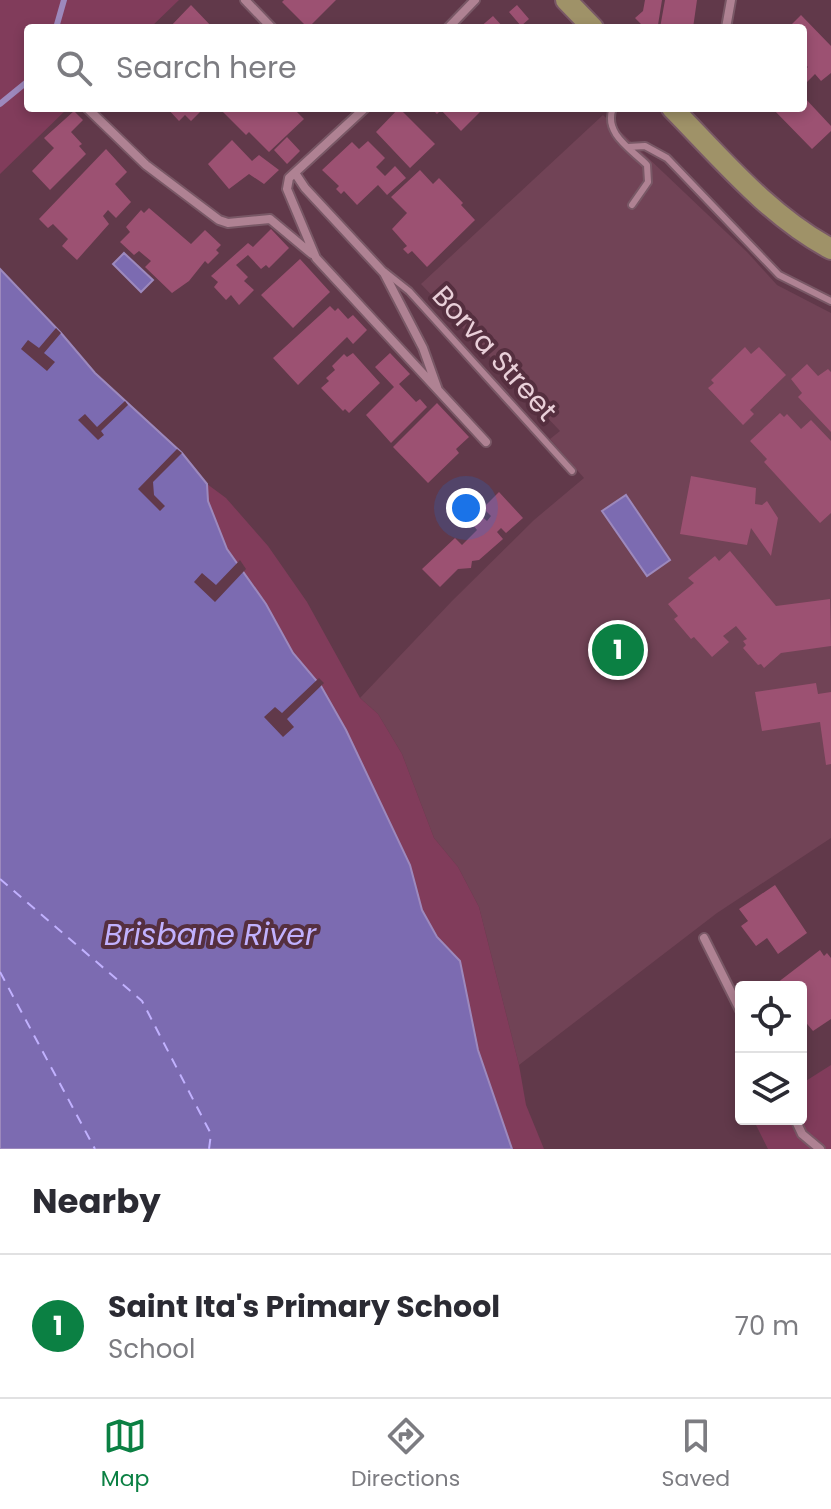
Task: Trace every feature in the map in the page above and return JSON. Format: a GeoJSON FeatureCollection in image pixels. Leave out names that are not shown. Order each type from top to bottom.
{"type":"FeatureCollection","features":[{"type":"Feature","properties":{"kind":"main road"},"geometry":{"type":"LineString","coordinates":[[566,0],[589,24]]}},
{"type":"Feature","properties":{"kind":"main road"},"geometry":{"type":"LineString","coordinates":[[679,112],[761,198],[831,249]]}},
{"type":"Feature","properties":{"kind":"street"},"geometry":{"type":"LineString","coordinates":[[245,0],[268,24]]}},
{"type":"Feature","properties":{"kind":"street"},"geometry":{"type":"LineString","coordinates":[[452,24],[475,0]]}},
{"type":"Feature","properties":{"kind":"street"},"geometry":{"type":"LineString","coordinates":[[727,24],[731,0]]}},
{"type":"Feature","properties":{"kind":"street","name":"Borva Street"},"geometry":{"type":"LineString","coordinates":[[91,112],[146,165],[222,221],[270,219],[316,258],[486,442]]}},
{"type":"Feature","properties":{"kind":"street"},"geometry":{"type":"LineString","coordinates":[[292,175],[354,112]]}},
{"type":"Feature","properties":{"kind":"street","name":"Borva Street"},"geometry":{"type":"LineString","coordinates":[[316,258],[287,192],[286,184],[292,175],[382,270],[423,348],[439,392]]}},
{"type":"Feature","properties":{"kind":"street"},"geometry":{"type":"LineString","coordinates":[[704,938],[735,1000]]}},
{"type":"Feature","properties":{"kind":"street"},"geometry":{"type":"LineString","coordinates":[[798,1125],[802,1134],[820,1149]]}},
{"type":"Feature","properties":{"kind":"lane"},"geometry":{"type":"LineString","coordinates":[[612,112],[613,132],[647,165],[648,182],[632,205]]}},
{"type":"Feature","properties":{"kind":"lane"},"geometry":{"type":"LineString","coordinates":[[628,147],[645,146],[667,158],[779,275],[831,301]]}},
{"type":"Feature","properties":{"kind":"lane","name":"Borva Street"},"geometry":{"type":"LineString","coordinates":[[382,270],[406,288],[572,471]]}},
{"type":"Feature","properties":{"kind":"shaded area"},"geometry":{"type":"Polygon","coordinates":[[[0,0],[179,0],[154,24],[24,24],[24,112],[64,112],[0,174],[0,0]]]}},
{"type":"Feature","properties":{"kind":"shaded area"},"geometry":{"type":"Polygon","coordinates":[[[603,115],[747,252],[777,285],[831,313],[831,838],[717,913],[519,1065],[479,907],[458,867],[434,838],[402,754],[378,714],[360,698],[534,520],[584,478],[550,439],[560,431],[421,284],[603,115]]]}},
{"type":"Feature","properties":{"kind":"shaded area"},"geometry":{"type":"Polygon","coordinates":[[[207,484],[226,498],[268,546],[307,602],[360,698],[378,714],[402,754],[434,838],[458,867],[479,907],[519,1065],[526,1105],[544,1149],[512,1149],[478,1050],[460,961],[437,937],[422,910],[410,865],[346,730],[321,686],[293,653],[266,604],[227,549],[208,501],[207,484]]]}},
{"type":"Feature","properties":{"kind":"shaded area"},"geometry":{"type":"Polygon","coordinates":[[[831,1065],[831,1149],[768,1149],[756,1125],[807,1125],[807,1080],[831,1065]]]}},
{"type":"Feature","properties":{"kind":"water"},"geometry":{"type":"Polygon","coordinates":[[[124,253],[153,280],[141,292],[113,264],[124,253]]]}},
{"type":"Feature","properties":{"kind":"water","name":"Brisbane River"},"geometry":{"type":"Polygon","coordinates":[[[0,269],[95,373],[182,453],[207,484],[208,501],[227,549],[266,604],[293,653],[321,686],[346,730],[410,865],[422,910],[437,937],[460,961],[478,1050],[512,1149],[0,1149],[0,269]]]}},
{"type":"Feature","properties":{"kind":"water"},"geometry":{"type":"Polygon","coordinates":[[[626,495],[670,560],[647,576],[602,511],[626,495]]]}},
{"type":"Feature","properties":{"kind":"pier"},"geometry":{"type":"Polygon","coordinates":[[[56,328],[61,333],[44,353],[55,362],[47,371],[21,349],[28,340],[39,348],[56,328]]]}},
{"type":"Feature","properties":{"kind":"pier"},"geometry":{"type":"Polygon","coordinates":[[[125,401],[128,405],[101,431],[104,435],[98,440],[78,420],[85,414],[97,427],[125,401]]]}},
{"type":"Feature","properties":{"kind":"pier"},"geometry":{"type":"Polygon","coordinates":[[[177,449],[182,453],[153,482],[154,495],[165,506],[160,511],[138,489],[177,449]]]}},
{"type":"Feature","properties":{"kind":"pier"},"geometry":{"type":"Polygon","coordinates":[[[240,560],[246,569],[215,602],[194,582],[202,573],[216,585],[240,560]]]}},
{"type":"Feature","properties":{"kind":"pier"},"geometry":{"type":"Polygon","coordinates":[[[319,678],[324,683],[287,719],[294,727],[283,737],[264,717],[275,707],[282,713],[319,678]]]}},
{"type":"Feature","properties":{"kind":"building"},"geometry":{"type":"Polygon","coordinates":[[[336,0],[312,24],[304,24],[282,2],[336,0]]]}},
{"type":"Feature","properties":{"kind":"building"},"geometry":{"type":"Polygon","coordinates":[[[645,0],[662,0],[658,24],[641,24],[635,18],[643,11],[645,0]]]}},
{"type":"Feature","properties":{"kind":"building"},"geometry":{"type":"Polygon","coordinates":[[[665,0],[697,0],[694,24],[661,24],[665,0]]]}},
{"type":"Feature","properties":{"kind":"building"},"geometry":{"type":"Polygon","coordinates":[[[191,5],[209,24],[173,24],[191,5]]]}},
{"type":"Feature","properties":{"kind":"building"},"geometry":{"type":"Polygon","coordinates":[[[517,5],[529,19],[519,24],[509,12],[517,5]]]}},
{"type":"Feature","properties":{"kind":"building"},"geometry":{"type":"Polygon","coordinates":[[[801,15],[831,46],[831,73],[821,81],[815,74],[807,82],[807,24],[792,24],[801,15]]]}},
{"type":"Feature","properties":{"kind":"building"},"geometry":{"type":"Polygon","coordinates":[[[493,16],[500,24],[484,24],[493,16]]]}},
{"type":"Feature","properties":{"kind":"building"},"geometry":{"type":"Polygon","coordinates":[[[807,100],[831,126],[831,131],[812,149],[776,112],[807,112],[807,100]]]}},
{"type":"Feature","properties":{"kind":"building"},"geometry":{"type":"Polygon","coordinates":[[[73,112],[83,120],[71,132],[86,154],[50,190],[32,171],[54,148],[44,138],[73,112]]]}},
{"type":"Feature","properties":{"kind":"building"},"geometry":{"type":"Polygon","coordinates":[[[171,112],[200,112],[191,121],[185,115],[179,121],[171,112]]]}},
{"type":"Feature","properties":{"kind":"building"},"geometry":{"type":"Polygon","coordinates":[[[223,112],[297,112],[304,119],[269,152],[249,132],[246,135],[223,112]]]}},
{"type":"Feature","properties":{"kind":"building"},"geometry":{"type":"Polygon","coordinates":[[[395,112],[403,112],[435,144],[410,168],[376,132],[395,112]]]}},
{"type":"Feature","properties":{"kind":"building"},"geometry":{"type":"Polygon","coordinates":[[[443,112],[480,112],[461,131],[443,112]]]}},
{"type":"Feature","properties":{"kind":"building"},"geometry":{"type":"Polygon","coordinates":[[[287,137],[300,151],[287,164],[274,150],[287,137]]]}},
{"type":"Feature","properties":{"kind":"building"},"geometry":{"type":"Polygon","coordinates":[[[232,140],[252,161],[259,155],[279,170],[264,184],[249,174],[229,189],[208,164],[232,140]]]}},
{"type":"Feature","properties":{"kind":"building"},"geometry":{"type":"Polygon","coordinates":[[[368,141],[385,158],[376,167],[385,176],[395,166],[406,178],[387,195],[378,185],[357,205],[344,191],[341,194],[336,189],[339,186],[322,170],[352,142],[359,149],[368,141]]]}},
{"type":"Feature","properties":{"kind":"building"},"geometry":{"type":"Polygon","coordinates":[[[106,149],[127,172],[115,184],[131,202],[116,218],[108,210],[103,216],[109,224],[77,260],[62,246],[68,239],[53,224],[48,228],[39,219],[106,149]]]}},
{"type":"Feature","properties":{"kind":"building"},"geometry":{"type":"Polygon","coordinates":[[[420,170],[433,184],[439,178],[475,220],[427,267],[412,251],[408,254],[403,249],[407,246],[392,229],[407,213],[391,197],[420,170]]]}},
{"type":"Feature","properties":{"kind":"building"},"geometry":{"type":"Polygon","coordinates":[[[149,208],[191,244],[205,230],[221,245],[216,250],[219,253],[208,264],[205,261],[189,281],[172,293],[145,267],[151,261],[139,251],[134,255],[120,242],[130,232],[126,227],[141,210],[144,213],[149,208]]]}},
{"type":"Feature","properties":{"kind":"building"},"geometry":{"type":"Polygon","coordinates":[[[271,229],[289,248],[269,268],[266,265],[261,269],[248,255],[236,265],[248,277],[244,281],[254,290],[239,305],[231,295],[226,300],[214,287],[218,282],[211,276],[248,243],[253,247],[271,229]]]}},
{"type":"Feature","properties":{"kind":"building"},"geometry":{"type":"Polygon","coordinates":[[[300,259],[330,292],[293,328],[261,295],[300,259]]]}},
{"type":"Feature","properties":{"kind":"building"},"geometry":{"type":"Polygon","coordinates":[[[330,306],[335,311],[338,308],[348,319],[353,315],[367,330],[353,344],[347,337],[298,385],[273,358],[330,306]]]}},
{"type":"Feature","properties":{"kind":"building"},"geometry":{"type":"Polygon","coordinates":[[[745,347],[751,354],[759,347],[786,375],[750,410],[754,414],[743,425],[708,388],[714,383],[711,380],[745,347]]]}},
{"type":"Feature","properties":{"kind":"building"},"geometry":{"type":"Polygon","coordinates":[[[353,353],[380,383],[349,413],[345,409],[343,411],[321,388],[335,370],[332,366],[344,354],[347,357],[353,353]]]}},
{"type":"Feature","properties":{"kind":"building"},"geometry":{"type":"Polygon","coordinates":[[[390,353],[410,374],[399,384],[416,402],[420,399],[427,407],[391,443],[366,415],[394,387],[375,367],[390,353]]]}},
{"type":"Feature","properties":{"kind":"building"},"geometry":{"type":"Polygon","coordinates":[[[807,364],[818,376],[828,369],[831,372],[831,432],[798,397],[802,393],[791,379],[807,364]]]}},
{"type":"Feature","properties":{"kind":"building"},"geometry":{"type":"Polygon","coordinates":[[[437,403],[469,437],[456,449],[459,453],[428,483],[393,447],[437,403]]]}},
{"type":"Feature","properties":{"kind":"building"},"geometry":{"type":"Polygon","coordinates":[[[780,413],[784,417],[787,414],[801,429],[811,420],[831,441],[831,513],[820,523],[764,462],[767,459],[750,441],[780,413]]]}},
{"type":"Feature","properties":{"kind":"building"},"geometry":{"type":"Polygon","coordinates":[[[691,476],[756,488],[755,504],[762,505],[767,501],[778,518],[771,556],[751,528],[747,545],[680,534],[691,476]]]}},
{"type":"Feature","properties":{"kind":"building"},"geometry":{"type":"Polygon","coordinates":[[[499,492],[523,518],[506,533],[501,528],[497,532],[503,539],[479,560],[472,561],[471,568],[458,569],[440,587],[422,569],[455,538],[462,545],[477,530],[470,521],[478,513],[487,521],[491,516],[483,508],[499,492]]]}},
{"type":"Feature","properties":{"kind":"building"},"geometry":{"type":"Polygon","coordinates":[[[730,551],[776,606],[830,599],[831,646],[781,653],[764,668],[743,648],[746,645],[743,641],[747,639],[736,626],[723,636],[729,642],[712,657],[694,637],[691,639],[674,619],[678,616],[668,604],[694,583],[688,578],[715,556],[719,561],[730,551]]]}},
{"type":"Feature","properties":{"kind":"building"},"geometry":{"type":"Polygon","coordinates":[[[816,683],[818,694],[831,692],[831,764],[826,765],[820,722],[762,731],[755,692],[816,683]]]}},
{"type":"Feature","properties":{"kind":"building"},"geometry":{"type":"Polygon","coordinates":[[[775,885],[807,933],[778,954],[767,938],[756,946],[741,926],[748,921],[739,909],[775,885]]]}},
{"type":"Feature","properties":{"kind":"building"},"geometry":{"type":"Polygon","coordinates":[[[820,950],[824,956],[827,953],[831,958],[831,1019],[813,1031],[807,1024],[807,981],[780,981],[820,950]]]}},
{"type":"Feature","properties":{"kind":"waterway"},"geometry":{"type":"LineString","coordinates":[[57,24],[64,0]]}},
{"type":"Feature","properties":{"kind":"waterway"},"geometry":{"type":"LineString","coordinates":[[0,104],[24,84]]}},
{"type":"Feature","properties":{"kind":"ferry route"},"geometry":{"type":"LineString","coordinates":[[0,879],[142,1001],[211,1134],[209,1149]]}},
{"type":"Feature","properties":{"kind":"ferry route"},"geometry":{"type":"LineString","coordinates":[[0,972],[95,1149]]}},
{"type":"Feature","properties":{"kind":"place","name":"Saint Ita's Primary School"},"geometry":{"type":"Point","coordinates":[618,650]}}]}
